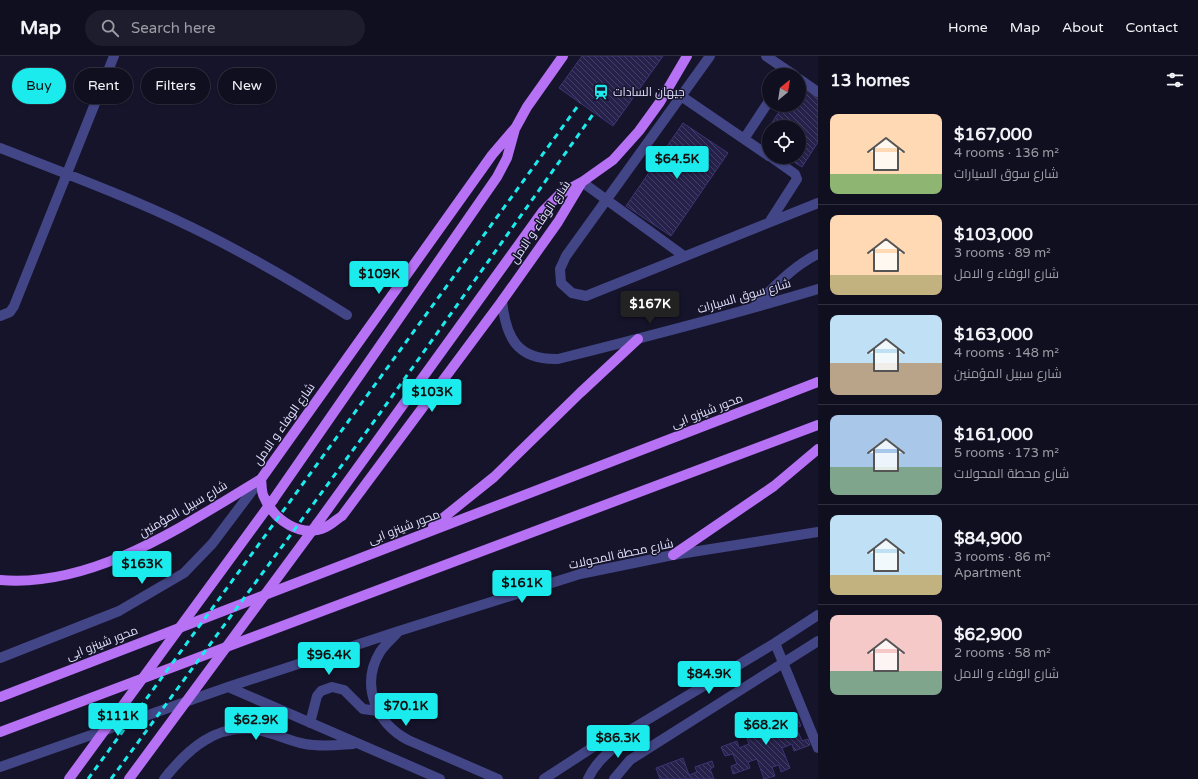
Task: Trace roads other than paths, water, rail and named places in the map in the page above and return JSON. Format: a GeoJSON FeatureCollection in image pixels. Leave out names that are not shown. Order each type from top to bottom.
{"type":"FeatureCollection","features":[{"type":"Feature","properties":{"kind":"main road","name":"شارع الوفاء و الامل"},"geometry":{"type":"LineString","coordinates":[[563,56],[527,107],[516,127],[492,154],[261,479],[263,496],[272,513],[287,525],[306,530],[325,527],[342,516],[502,301],[558,222],[582,182],[613,160],[639,131],[660,102],[687,56]]}},
{"type":"Feature","properties":{"kind":"main road"},"geometry":{"type":"LineString","coordinates":[[69,779],[273,500],[498,177],[507,158],[516,127]]}},
{"type":"Feature","properties":{"kind":"main road"},"geometry":{"type":"LineString","coordinates":[[129,779],[317,524],[543,211],[560,194],[582,182]]}},
{"type":"Feature","properties":{"kind":"main road"},"geometry":{"type":"LineString","coordinates":[[419,535],[446,517],[494,478],[580,393],[638,339]]}},
{"type":"Feature","properties":{"kind":"main road","name":"محور شينزو ابى"},"geometry":{"type":"LineString","coordinates":[[0,696],[818,382]]}},
{"type":"Feature","properties":{"kind":"main road"},"geometry":{"type":"LineString","coordinates":[[0,732],[818,425]]}},
{"type":"Feature","properties":{"kind":"main road"},"geometry":{"type":"LineString","coordinates":[[672,555],[774,486],[818,449]]}},
{"type":"Feature","properties":{"kind":"main road","name":"شارع سبيل المؤمنين"},"geometry":{"type":"LineString","coordinates":[[0,580],[15,581],[48,579],[85,570],[174,532],[261,479]]}},
{"type":"Feature","properties":{"kind":"street"},"geometry":{"type":"LineString","coordinates":[[0,316],[10,312],[14,306],[114,56]]}},
{"type":"Feature","properties":{"kind":"street"},"geometry":{"type":"LineString","coordinates":[[710,56],[566,256],[560,269],[561,283],[572,293],[586,296],[818,203]]}},
{"type":"Feature","properties":{"kind":"street"},"geometry":{"type":"LineString","coordinates":[[766,56],[782,68]]}},
{"type":"Feature","properties":{"kind":"street"},"geometry":{"type":"LineString","coordinates":[[806,84],[818,92]]}},
{"type":"Feature","properties":{"kind":"street"},"geometry":{"type":"LineString","coordinates":[[681,96],[762,151]]}},
{"type":"Feature","properties":{"kind":"street"},"geometry":{"type":"LineString","coordinates":[[744,139],[762,112]]}},
{"type":"Feature","properties":{"kind":"street"},"geometry":{"type":"LineString","coordinates":[[0,148],[150,208],[218,240],[270,268],[347,315]]}},
{"type":"Feature","properties":{"kind":"street"},"geometry":{"type":"LineString","coordinates":[[770,221],[797,179],[795,174],[781,164]]}},
{"type":"Feature","properties":{"kind":"street"},"geometry":{"type":"LineString","coordinates":[[582,182],[606,201],[684,256]]}},
{"type":"Feature","properties":{"kind":"street"},"geometry":{"type":"LineString","coordinates":[[753,308],[789,274],[809,258],[818,254]]}},
{"type":"Feature","properties":{"kind":"street","name":"شارع سوق السيارات"},"geometry":{"type":"LineString","coordinates":[[502,301],[504,322],[507,332],[521,349],[538,358],[558,359],[638,339],[818,289]]}},
{"type":"Feature","properties":{"kind":"street"},"geometry":{"type":"LineString","coordinates":[[0,658],[119,611],[184,573],[212,544],[261,479]]}},
{"type":"Feature","properties":{"kind":"street","name":"شارع محطة المحولات"},"geometry":{"type":"LineString","coordinates":[[0,768],[228,688],[400,631],[580,574],[672,555],[818,532]]}},
{"type":"Feature","properties":{"kind":"street"},"geometry":{"type":"LineString","coordinates":[[544,779],[610,736],[632,728],[775,643],[818,615]]}},
{"type":"Feature","properties":{"kind":"street"},"geometry":{"type":"LineString","coordinates":[[400,631],[381,650],[373,670],[372,691],[378,711],[383,720],[398,735],[498,779]]}},
{"type":"Feature","properties":{"kind":"street"},"geometry":{"type":"LineString","coordinates":[[614,779],[630,760],[818,641]]}},
{"type":"Feature","properties":{"kind":"street"},"geometry":{"type":"LineString","coordinates":[[775,643],[818,748]]}},
{"type":"Feature","properties":{"kind":"street"},"geometry":{"type":"LineString","coordinates":[[310,723],[317,696],[321,691],[332,687],[344,690],[362,709],[378,711]]}},
{"type":"Feature","properties":{"kind":"street"},"geometry":{"type":"LineString","coordinates":[[228,688],[437,778]]}},
{"type":"Feature","properties":{"kind":"street"},"geometry":{"type":"LineString","coordinates":[[588,779],[595,764],[619,744],[632,728]]}},
{"type":"Feature","properties":{"kind":"street"},"geometry":{"type":"LineString","coordinates":[[164,779],[194,746],[215,734],[237,729],[258,730],[306,744],[330,746],[354,743]]}},
{"type":"Feature","properties":{"kind":"railway"},"geometry":{"type":"LineString","coordinates":[[88,779],[580,103]]}},
{"type":"Feature","properties":{"kind":"railway"},"geometry":{"type":"LineString","coordinates":[[111,779],[378,416],[594,113]]}},
{"type":"Feature","properties":{"kind":"place","name":"جيهان السادات"},"geometry":{"type":"Point","coordinates":[601,92]}}]}
